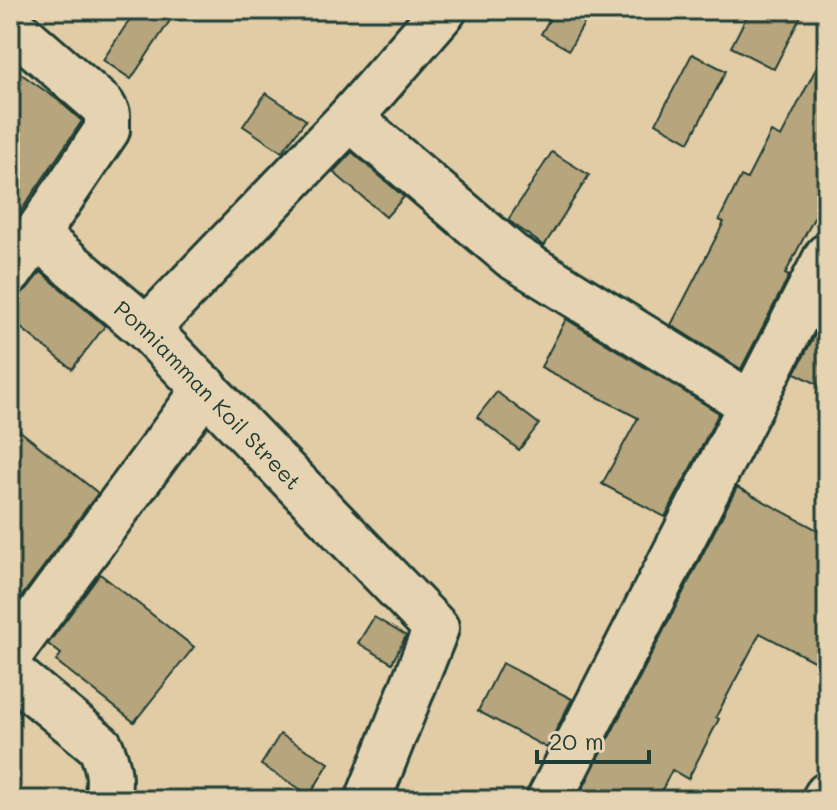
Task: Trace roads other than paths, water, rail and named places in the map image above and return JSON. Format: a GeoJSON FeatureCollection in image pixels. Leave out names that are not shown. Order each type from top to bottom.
{"type":"FeatureCollection","features":[{"type":"Feature","properties":{"kind":"street"},"geometry":{"type":"LineString","coordinates":[[147,329],[350,118],[444,10]]}},
{"type":"Feature","properties":{"kind":"street"},"geometry":{"type":"LineString","coordinates":[[10,25],[102,105],[107,114],[107,130],[10,272]]}},
{"type":"Feature","properties":{"kind":"street"},"geometry":{"type":"LineString","coordinates":[[350,118],[512,256],[751,404]]}},
{"type":"Feature","properties":{"kind":"street","name":"Ponniamman Koil Street"},"geometry":{"type":"LineString","coordinates":[[36,235],[147,329],[436,628],[368,800]]}},
{"type":"Feature","properties":{"kind":"street"},"geometry":{"type":"LineString","coordinates":[[549,800],[827,256]]}},
{"type":"Feature","properties":{"kind":"street"},"geometry":{"type":"LineString","coordinates":[[10,654],[206,388]]}},
{"type":"Feature","properties":{"kind":"street"},"geometry":{"type":"LineString","coordinates":[[10,672],[100,746],[111,780],[107,800]]}},
{"type":"Feature","properties":{"kind":"street"},"geometry":{"type":"LineString","coordinates":[[824,800],[827,795]]}}]}
